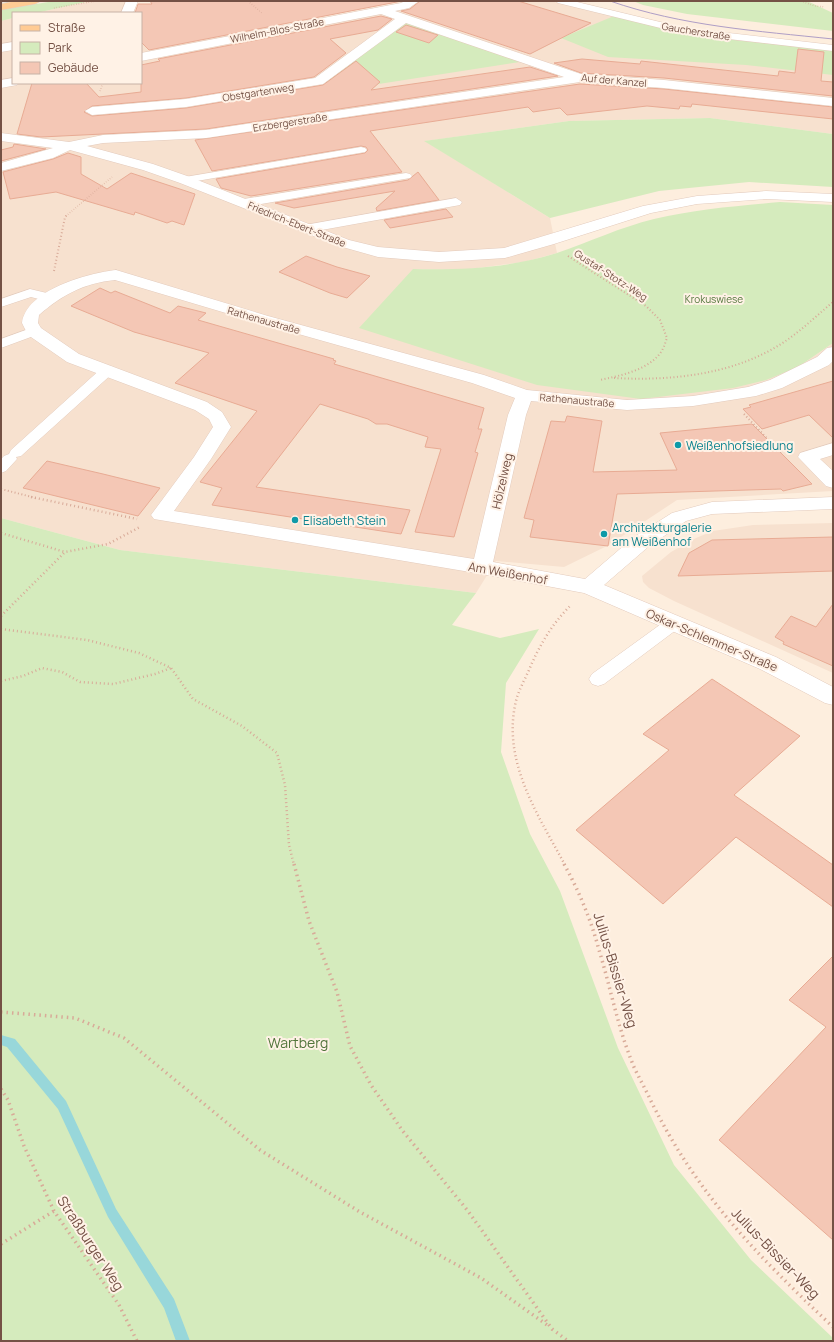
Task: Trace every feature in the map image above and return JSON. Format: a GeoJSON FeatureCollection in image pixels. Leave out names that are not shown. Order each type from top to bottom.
{"type":"FeatureCollection","features":[{"type":"Feature","properties":{"kind":"main road"},"geometry":{"type":"LineString","coordinates":[[1,6],[35,1]]}},
{"type":"Feature","properties":{"kind":"street"},"geometry":{"type":"LineString","coordinates":[[127,12],[132,1]]}},
{"type":"Feature","properties":{"kind":"street","name":"Wilhelm-Blos-Straße"},"geometry":{"type":"LineString","coordinates":[[142,57],[405,6],[413,1]]}},
{"type":"Feature","properties":{"kind":"street","name":"Auf der Kanzel"},"geometry":{"type":"LineString","coordinates":[[380,10],[580,78],[664,84],[833,102]]}},
{"type":"Feature","properties":{"kind":"street","name":"Obstgartenweg"},"geometry":{"type":"LineString","coordinates":[[92,111],[186,103],[319,81],[403,18]]}},
{"type":"Feature","properties":{"kind":"street"},"geometry":{"type":"LineString","coordinates":[[1,48],[12,46]]}},
{"type":"Feature","properties":{"kind":"street","name":"Erzbergerstraße"},"geometry":{"type":"LineString","coordinates":[[1,167],[48,154],[69,146],[104,139],[206,134],[580,78]]}},
{"type":"Feature","properties":{"kind":"street"},"geometry":{"type":"LineString","coordinates":[[1,84],[12,82]]}},
{"type":"Feature","properties":{"kind":"street","name":"Friedrich-Ebert-Straße"},"geometry":{"type":"LineString","coordinates":[[1,137],[69,146],[148,167],[185,180],[305,229],[344,243],[378,252],[439,257],[468,257],[505,253],[549,241],[648,209],[698,200],[766,195],[833,198]]}},
{"type":"Feature","properties":{"kind":"street","name":"Rathenaustraße"},"geometry":{"type":"LineString","coordinates":[[34,331],[30,323],[31,314],[67,286],[96,276],[116,275],[262,319],[478,379],[525,395],[627,405],[706,399],[750,392],[776,384],[823,361],[833,352]]}},
{"type":"Feature","properties":{"kind":"street"},"geometry":{"type":"LineString","coordinates":[[34,331],[73,358],[201,406],[216,416],[222,427],[161,515]]}},
{"type":"Feature","properties":{"kind":"street","name":"Hölzelweg"},"geometry":{"type":"LineString","coordinates":[[482,568],[517,415],[525,395]]}},
{"type":"Feature","properties":{"kind":"street"},"geometry":{"type":"LineString","coordinates":[[833,449],[807,457],[833,482]]}},
{"type":"Feature","properties":{"kind":"street"},"geometry":{"type":"LineString","coordinates":[[589,587],[641,542],[680,516],[712,508],[833,503]]}},
{"type":"Feature","properties":{"kind":"street","name":"Am Weißenhof"},"geometry":{"type":"LineString","coordinates":[[161,515],[589,587]]}},
{"type":"Feature","properties":{"kind":"street","name":"Oskar-Schlemmer-Straße"},"geometry":{"type":"LineString","coordinates":[[589,587],[768,663],[833,697]]}},
{"type":"Feature","properties":{"kind":"lane","name":"Gaucherstraße"},"geometry":{"type":"LineString","coordinates":[[561,1],[685,31],[833,48]]}},
{"type":"Feature","properties":{"kind":"lane"},"geometry":{"type":"LineString","coordinates":[[185,180],[361,150]]}},
{"type":"Feature","properties":{"kind":"lane"},"geometry":{"type":"LineString","coordinates":[[244,203],[406,176]]}},
{"type":"Feature","properties":{"kind":"lane"},"geometry":{"type":"LineString","coordinates":[[305,229],[456,202]]}},
{"type":"Feature","properties":{"kind":"lane"},"geometry":{"type":"LineString","coordinates":[[1,303],[30,293],[50,298]]}},
{"type":"Feature","properties":{"kind":"lane"},"geometry":{"type":"LineString","coordinates":[[1,344],[34,331]]}},
{"type":"Feature","properties":{"kind":"lane"},"geometry":{"type":"LineString","coordinates":[[8,460],[108,370]]}},
{"type":"Feature","properties":{"kind":"lane"},"geometry":{"type":"LineString","coordinates":[[598,680],[674,623]]}},
{"type":"Feature","properties":{"kind":"path"},"geometry":{"type":"LineString","coordinates":[[51,9],[96,1]]}},
{"type":"Feature","properties":{"kind":"path"},"geometry":{"type":"LineString","coordinates":[[248,1],[265,16]]}},
{"type":"Feature","properties":{"kind":"path"},"geometry":{"type":"LineString","coordinates":[[801,1],[815,6],[825,7]]}},
{"type":"Feature","properties":{"kind":"path"},"geometry":{"type":"LineString","coordinates":[[54,274],[65,217],[114,176]]}},
{"type":"Feature","properties":{"kind":"path","name":"Gustaf-Stotz-Weg"},"geometry":{"type":"LineString","coordinates":[[568,256],[646,306],[660,320],[667,338],[660,353],[647,363],[625,374],[597,381]]}},
{"type":"Feature","properties":{"kind":"path"},"geometry":{"type":"LineString","coordinates":[[611,378],[630,379],[683,375],[714,370],[741,363],[761,356],[781,344],[833,302]]}},
{"type":"Feature","properties":{"kind":"path"},"geometry":{"type":"LineString","coordinates":[[740,411],[780,452]]}},
{"type":"Feature","properties":{"kind":"path"},"geometry":{"type":"LineString","coordinates":[[1,489],[12,493],[134,520],[161,515]]}},
{"type":"Feature","properties":{"kind":"path"},"geometry":{"type":"LineString","coordinates":[[1,533],[65,552],[108,544],[161,515]]}},
{"type":"Feature","properties":{"kind":"path"},"geometry":{"type":"LineString","coordinates":[[1,616],[65,552]]}},
{"type":"Feature","properties":{"kind":"path","name":"Julius-Bissier-Weg"},"geometry":{"type":"LineString","coordinates":[[589,587],[556,619],[527,671],[514,705],[511,729],[516,770],[530,802],[565,862],[586,910],[635,1068],[672,1143],[712,1201],[767,1264],[833,1328]]}},
{"type":"Feature","properties":{"kind":"path"},"geometry":{"type":"LineString","coordinates":[[1,628],[87,640],[139,653],[171,668],[193,699],[242,726],[276,753],[285,785],[289,845],[309,921],[337,992],[350,1046],[371,1085],[402,1130],[468,1212],[552,1329]]}},
{"type":"Feature","properties":{"kind":"path"},"geometry":{"type":"LineString","coordinates":[[1,681],[23,676],[42,668],[62,672],[80,682],[113,684],[155,674],[171,668]]}},
{"type":"Feature","properties":{"kind":"path"},"geometry":{"type":"LineString","coordinates":[[1,1012],[75,1018],[124,1038],[260,1150],[360,1212],[481,1278],[568,1341]]}},
{"type":"Feature","properties":{"kind":"path","name":"Straßburger Weg"},"geometry":{"type":"LineString","coordinates":[[1,1089],[8,1100],[24,1146],[54,1211],[119,1305],[137,1341]]}},
{"type":"Feature","properties":{"kind":"path"},"geometry":{"type":"LineString","coordinates":[[1,1244],[54,1211]]}},
{"type":"Feature","properties":{"kind":"shaded area"},"geometry":{"type":"Polygon","coordinates":[[[90,1],[137,1],[135,12],[40,12],[90,1]]]}},
{"type":"Feature","properties":{"kind":"shaded area"},"geometry":{"type":"Polygon","coordinates":[[[404,1],[550,1],[675,30],[735,40],[833,50],[833,134],[710,118],[569,121],[425,141],[550,218],[557,253],[524,262],[462,270],[413,269],[798,367],[833,343],[833,491],[677,500],[609,545],[564,567],[496,561],[476,593],[120,550],[1,518],[1,21],[12,18],[12,84],[142,84],[142,23],[261,22],[281,26],[404,1]]]}},
{"type":"Feature","properties":{"kind":"shaded area"},"geometry":{"type":"Polygon","coordinates":[[[833,523],[833,673],[674,601],[649,588],[643,582],[642,576],[671,552],[696,538],[713,531],[753,525],[833,523]]]}},
{"type":"Feature","properties":{"kind":"green space"},"geometry":{"type":"Polygon","coordinates":[[[54,1],[90,1],[40,12],[12,12],[12,18],[1,21],[1,10],[54,1]]]}},
{"type":"Feature","properties":{"kind":"green space"},"geometry":{"type":"Polygon","coordinates":[[[633,1],[807,1],[833,13],[833,31],[687,14],[643,5],[633,1]]]}},
{"type":"Feature","properties":{"kind":"green space"},"geometry":{"type":"Polygon","coordinates":[[[614,16],[675,30],[735,40],[833,50],[833,75],[746,65],[608,57],[561,38],[614,16]]]}},
{"type":"Feature","properties":{"kind":"green space"},"geometry":{"type":"Polygon","coordinates":[[[405,22],[520,62],[334,91],[325,83],[405,22]]]}},
{"type":"Feature","properties":{"kind":"green space"},"geometry":{"type":"Polygon","coordinates":[[[710,118],[833,134],[833,187],[749,182],[659,191],[550,218],[424,141],[569,121],[710,118]]]}},
{"type":"Feature","properties":{"kind":"green space","name":"Krokuswiese"},"geometry":{"type":"Polygon","coordinates":[[[780,202],[833,205],[833,343],[798,367],[766,380],[733,388],[641,399],[537,385],[359,328],[413,269],[485,267],[521,262],[557,253],[617,230],[654,219],[701,210],[780,202]]]}},
{"type":"Feature","properties":{"kind":"green space","name":"Wartberg"},"geometry":{"type":"Polygon","coordinates":[[[1,518],[120,550],[476,593],[452,625],[500,638],[539,629],[506,683],[501,752],[530,834],[560,891],[618,1048],[674,1165],[751,1260],[833,1338],[833,1341],[1,1341],[1,518]]]}},
{"type":"Feature","properties":{"kind":"building"},"geometry":{"type":"Polygon","coordinates":[[[150,1],[402,1],[149,50],[142,43],[142,12],[135,12],[138,4],[152,4],[150,1]]]}},
{"type":"Feature","properties":{"kind":"building"},"geometry":{"type":"Polygon","coordinates":[[[420,1],[518,1],[591,23],[530,54],[401,11],[410,9],[420,1]]]}},
{"type":"Feature","properties":{"kind":"building"},"geometry":{"type":"Polygon","coordinates":[[[381,16],[392,19],[378,30],[330,39],[346,53],[314,77],[186,98],[92,106],[84,112],[92,116],[186,108],[323,85],[356,61],[380,82],[371,90],[530,67],[558,76],[206,129],[41,137],[17,134],[32,84],[87,84],[99,97],[141,92],[142,65],[160,61],[158,59],[381,16]]]}},
{"type":"Feature","properties":{"kind":"building"},"geometry":{"type":"Polygon","coordinates":[[[406,25],[438,35],[429,43],[396,32],[406,25]]]}},
{"type":"Feature","properties":{"kind":"building"},"geometry":{"type":"Polygon","coordinates":[[[798,49],[824,52],[821,81],[833,82],[833,96],[664,78],[581,73],[554,63],[582,59],[640,64],[641,61],[778,76],[779,71],[795,73],[798,49]]]}},
{"type":"Feature","properties":{"kind":"building"},"geometry":{"type":"Polygon","coordinates":[[[580,84],[664,89],[833,107],[833,119],[692,104],[691,107],[680,106],[679,109],[647,106],[567,115],[560,108],[533,112],[528,107],[370,131],[402,172],[251,196],[221,188],[216,179],[365,153],[368,150],[366,147],[361,146],[212,171],[195,140],[580,84]]]}},
{"type":"Feature","properties":{"kind":"building"},"geometry":{"type":"Polygon","coordinates":[[[14,144],[46,149],[1,161],[1,150],[13,147],[14,144]]]}},
{"type":"Feature","properties":{"kind":"building"},"geometry":{"type":"Polygon","coordinates":[[[68,153],[81,157],[81,174],[107,189],[131,173],[195,194],[184,225],[172,221],[167,223],[135,212],[134,215],[56,192],[10,199],[3,172],[53,159],[68,153]]]}},
{"type":"Feature","properties":{"kind":"building"},"geometry":{"type":"Polygon","coordinates":[[[418,172],[439,200],[377,211],[376,208],[395,191],[294,208],[275,203],[408,180],[418,172]]]}},
{"type":"Feature","properties":{"kind":"building"},"geometry":{"type":"Polygon","coordinates":[[[446,209],[453,217],[390,228],[384,220],[446,209]]]}},
{"type":"Feature","properties":{"kind":"building"},"geometry":{"type":"Polygon","coordinates":[[[306,256],[337,267],[370,276],[347,298],[330,293],[279,272],[306,256]]]}},
{"type":"Feature","properties":{"kind":"building"},"geometry":{"type":"Polygon","coordinates":[[[100,288],[111,293],[115,291],[170,313],[178,306],[206,313],[198,320],[334,359],[333,360],[336,361],[334,364],[484,408],[478,429],[482,429],[475,452],[478,453],[454,537],[415,532],[441,449],[425,447],[428,437],[387,424],[376,424],[368,419],[320,404],[256,487],[410,510],[401,534],[212,505],[222,488],[200,482],[257,411],[175,383],[209,353],[134,332],[71,306],[100,288]]]}},
{"type":"Feature","properties":{"kind":"building"},"geometry":{"type":"Polygon","coordinates":[[[833,381],[833,438],[809,415],[762,429],[743,409],[751,407],[749,405],[833,381]]]}},
{"type":"Feature","properties":{"kind":"building"},"geometry":{"type":"Polygon","coordinates":[[[567,416],[602,421],[593,472],[677,470],[660,433],[752,424],[812,484],[783,491],[781,489],[617,494],[608,546],[530,537],[534,520],[524,518],[551,421],[565,422],[567,416]]]}},
{"type":"Feature","properties":{"kind":"building"},"geometry":{"type":"Polygon","coordinates":[[[47,461],[160,488],[138,516],[23,488],[47,461]]]}},
{"type":"Feature","properties":{"kind":"building"},"geometry":{"type":"Polygon","coordinates":[[[833,537],[833,571],[678,576],[689,553],[712,540],[833,537]]]}},
{"type":"Feature","properties":{"kind":"building"},"geometry":{"type":"Polygon","coordinates":[[[833,604],[833,666],[783,644],[784,642],[775,637],[791,616],[816,627],[833,604]]]}},
{"type":"Feature","properties":{"kind":"building"},"geometry":{"type":"Polygon","coordinates":[[[712,679],[800,736],[734,795],[833,865],[833,907],[736,837],[663,904],[576,830],[669,750],[643,734],[712,679]]]}},
{"type":"Feature","properties":{"kind":"building"},"geometry":{"type":"Polygon","coordinates":[[[833,956],[833,1240],[719,1140],[826,1027],[789,1000],[833,956]]]}},
{"type":"Feature","properties":{"kind":"waterway"},"geometry":{"type":"LineString","coordinates":[[1,1040],[11,1043],[62,1105],[112,1213],[169,1304],[183,1341]]}},
{"type":"Feature","properties":{"kind":"tram line"},"geometry":{"type":"LineString","coordinates":[[1,2],[6,1]]}},
{"type":"Feature","properties":{"kind":"tram line"},"geometry":{"type":"LineString","coordinates":[[610,1],[692,22],[748,30],[833,39]]}},
{"type":"Feature","properties":{"kind":"place","name":"Weißenhofsiedlung"},"geometry":{"type":"Point","coordinates":[678,445]}},
{"type":"Feature","properties":{"kind":"place","name":"Elisabeth Stein"},"geometry":{"type":"Point","coordinates":[295,520]}},
{"type":"Feature","properties":{"kind":"place","name":"Architekturgalerie am Weißenhof"},"geometry":{"type":"Point","coordinates":[604,534]}}]}
